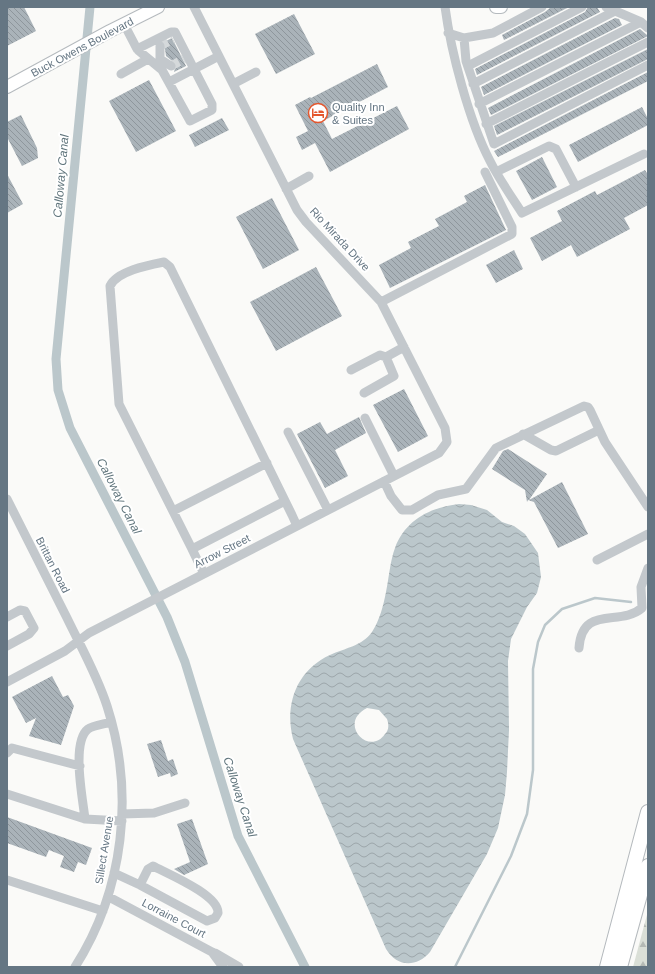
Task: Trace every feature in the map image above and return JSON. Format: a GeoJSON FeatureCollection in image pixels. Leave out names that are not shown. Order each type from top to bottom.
{"type":"FeatureCollection","features":[{"type":"Feature","properties":{"kind":"highway"},"geometry":{"type":"LineString","coordinates":[[607,967],[648,812]]}},
{"type":"Feature","properties":{"kind":"highway"},"geometry":{"type":"LineString","coordinates":[[620,967],[648,866]]}},
{"type":"Feature","properties":{"kind":"main road","name":"Buck Owens Boulevard"},"geometry":{"type":"LineString","coordinates":[[7,87],[110,31],[158,7]]}},
{"type":"Feature","properties":{"kind":"main road"},"geometry":{"type":"LineString","coordinates":[[496,7],[501,7]]}},
{"type":"Feature","properties":{"kind":"street","name":"Rio Mirada Drive"},"geometry":{"type":"LineString","coordinates":[[194,7],[286,189],[306,222],[381,302],[445,428],[447,442]]}},
{"type":"Feature","properties":{"kind":"street"},"geometry":{"type":"LineString","coordinates":[[445,7],[448,33],[470,112],[490,161],[522,213],[644,154]]}},
{"type":"Feature","properties":{"kind":"street"},"geometry":{"type":"LineString","coordinates":[[448,33],[464,38],[493,33],[542,7]]}},
{"type":"Feature","properties":{"kind":"street"},"geometry":{"type":"LineString","coordinates":[[468,66],[582,7]]}},
{"type":"Feature","properties":{"kind":"street"},"geometry":{"type":"LineString","coordinates":[[606,7],[641,22],[648,28]]}},
{"type":"Feature","properties":{"kind":"street"},"geometry":{"type":"LineString","coordinates":[[473,84],[615,11]]}},
{"type":"Feature","properties":{"kind":"street"},"geometry":{"type":"LineString","coordinates":[[479,104],[641,22]]}},
{"type":"Feature","properties":{"kind":"street"},"geometry":{"type":"LineString","coordinates":[[124,24],[138,49],[154,60],[171,66]]}},
{"type":"Feature","properties":{"kind":"street"},"geometry":{"type":"LineString","coordinates":[[138,49],[173,31],[212,104],[212,110],[190,120],[162,70],[154,60]]}},
{"type":"Feature","properties":{"kind":"street"},"geometry":{"type":"LineString","coordinates":[[464,38],[468,66],[473,84],[494,144],[648,65]]}},
{"type":"Feature","properties":{"kind":"street"},"geometry":{"type":"LineString","coordinates":[[173,39],[183,48],[184,60]]}},
{"type":"Feature","properties":{"kind":"street"},"geometry":{"type":"LineString","coordinates":[[486,124],[648,42]]}},
{"type":"Feature","properties":{"kind":"street"},"geometry":{"type":"LineString","coordinates":[[121,74],[154,60],[160,46]]}},
{"type":"Feature","properties":{"kind":"street"},"geometry":{"type":"LineString","coordinates":[[169,82],[219,56]]}},
{"type":"Feature","properties":{"kind":"street"},"geometry":{"type":"LineString","coordinates":[[233,84],[256,72]]}},
{"type":"Feature","properties":{"kind":"street"},"geometry":{"type":"LineString","coordinates":[[496,172],[549,146],[556,149],[576,187]]}},
{"type":"Feature","properties":{"kind":"street"},"geometry":{"type":"LineString","coordinates":[[381,302],[512,234],[512,227],[485,172]]}},
{"type":"Feature","properties":{"kind":"street"},"geometry":{"type":"LineString","coordinates":[[286,189],[309,176]]}},
{"type":"Feature","properties":{"kind":"street"},"geometry":{"type":"LineString","coordinates":[[204,574],[117,398],[110,286],[113,280],[139,267],[164,262],[170,267],[297,526]]}},
{"type":"Feature","properties":{"kind":"street"},"geometry":{"type":"LineString","coordinates":[[351,370],[380,355],[386,357],[404,347]]}},
{"type":"Feature","properties":{"kind":"street"},"geometry":{"type":"LineString","coordinates":[[364,393],[394,376],[386,357]]}},
{"type":"Feature","properties":{"kind":"street"},"geometry":{"type":"LineString","coordinates":[[384,481],[398,506],[402,510],[412,510],[438,495],[466,489],[496,448],[584,406],[588,407],[590,410],[610,451],[648,507]]}},
{"type":"Feature","properties":{"kind":"street"},"geometry":{"type":"LineString","coordinates":[[365,418],[394,476]]}},
{"type":"Feature","properties":{"kind":"street"},"geometry":{"type":"LineString","coordinates":[[523,434],[551,450],[556,450],[599,430]]}},
{"type":"Feature","properties":{"kind":"street"},"geometry":{"type":"LineString","coordinates":[[288,432],[328,510]]}},
{"type":"Feature","properties":{"kind":"street","name":"Arrow Street"},"geometry":{"type":"LineString","coordinates":[[7,682],[65,652],[88,634],[439,453],[447,442]]}},
{"type":"Feature","properties":{"kind":"street"},"geometry":{"type":"LineString","coordinates":[[172,511],[267,464]]}},
{"type":"Feature","properties":{"kind":"street","name":"Brittan Road"},"geometry":{"type":"LineString","coordinates":[[7,499],[78,641]]}},
{"type":"Feature","properties":{"kind":"street"},"geometry":{"type":"LineString","coordinates":[[192,549],[285,501]]}},
{"type":"Feature","properties":{"kind":"street"},"geometry":{"type":"LineString","coordinates":[[598,560],[648,534]]}},
{"type":"Feature","properties":{"kind":"street"},"geometry":{"type":"LineString","coordinates":[[579,648],[580,637],[588,625],[600,618],[633,614],[642,608],[641,587],[648,568]]}},
{"type":"Feature","properties":{"kind":"street"},"geometry":{"type":"LineString","coordinates":[[7,617],[20,610],[25,611],[34,628],[29,634],[7,646]]}},
{"type":"Feature","properties":{"kind":"street","name":"Sillect Avenue"},"geometry":{"type":"LineString","coordinates":[[75,967],[87,948],[109,897],[122,817],[119,760],[111,722],[97,680],[78,641]]}},
{"type":"Feature","properties":{"kind":"street"},"geometry":{"type":"LineString","coordinates":[[85,819],[78,751],[84,733],[88,728],[111,722]]}},
{"type":"Feature","properties":{"kind":"street"},"geometry":{"type":"LineString","coordinates":[[7,753],[12,748],[80,766]]}},
{"type":"Feature","properties":{"kind":"street"},"geometry":{"type":"LineString","coordinates":[[7,794],[85,819],[122,817],[154,813],[185,803]]}},
{"type":"Feature","properties":{"kind":"street"},"geometry":{"type":"LineString","coordinates":[[114,873],[140,885],[207,921],[215,918],[218,913],[217,906],[208,896],[153,866],[148,869],[140,885]]}},
{"type":"Feature","properties":{"kind":"street"},"geometry":{"type":"LineString","coordinates":[[7,880],[103,911]]}},
{"type":"Feature","properties":{"kind":"street","name":"Lorraine Court"},"geometry":{"type":"LineString","coordinates":[[109,897],[212,952],[223,967]]}},
{"type":"Feature","properties":{"kind":"street"},"geometry":{"type":"LineString","coordinates":[[212,952],[239,967]]}},
{"type":"Feature","properties":{"kind":"green space"},"geometry":{"type":"Polygon","coordinates":[[[648,911],[648,967],[633,967],[648,911]]]}},
{"type":"Feature","properties":{"kind":"water"},"geometry":{"type":"Polygon","coordinates":[[[459,504],[471,505],[487,510],[502,522],[514,526],[525,534],[538,553],[541,577],[537,593],[527,607],[511,639],[508,661],[509,730],[507,772],[505,795],[498,828],[487,854],[430,952],[419,961],[407,963],[401,962],[390,955],[386,949],[293,739],[290,713],[296,690],[301,679],[309,670],[319,661],[330,655],[363,641],[372,632],[382,608],[393,553],[399,538],[405,530],[420,517],[429,512],[459,504]],[[367,708],[359,714],[355,722],[355,729],[364,740],[371,742],[378,740],[388,729],[387,719],[379,710],[367,708]]]}},
{"type":"Feature","properties":{"kind":"building"},"geometry":{"type":"Polygon","coordinates":[[[7,7],[24,7],[36,31],[7,46],[7,7]]]}},
{"type":"Feature","properties":{"kind":"building"},"geometry":{"type":"Polygon","coordinates":[[[551,7],[569,7],[504,40],[502,35],[545,12],[551,7]]]}},
{"type":"Feature","properties":{"kind":"building"},"geometry":{"type":"Polygon","coordinates":[[[588,7],[597,7],[600,12],[477,75],[475,69],[585,12],[588,7]]]}},
{"type":"Feature","properties":{"kind":"building"},"geometry":{"type":"Polygon","coordinates":[[[294,14],[315,54],[276,74],[255,34],[294,14]]]}},
{"type":"Feature","properties":{"kind":"building"},"geometry":{"type":"Polygon","coordinates":[[[615,18],[619,19],[622,25],[484,95],[481,87],[615,18]]]}},
{"type":"Feature","properties":{"kind":"building"},"geometry":{"type":"Polygon","coordinates":[[[640,29],[648,36],[491,115],[488,108],[640,29]]]}},
{"type":"Feature","properties":{"kind":"building"},"geometry":{"type":"Polygon","coordinates":[[[172,38],[186,66],[174,72],[176,64],[166,56],[164,42],[172,38]]]}},
{"type":"Feature","properties":{"kind":"building"},"geometry":{"type":"Polygon","coordinates":[[[648,49],[648,59],[497,135],[494,126],[648,49]]]}},
{"type":"Feature","properties":{"kind":"building","name":"Quality Inn & Suites"},"geometry":{"type":"Polygon","coordinates":[[[377,64],[388,87],[323,121],[332,139],[397,106],[409,129],[330,172],[315,143],[302,150],[296,137],[308,131],[295,105],[377,64]]]}},
{"type":"Feature","properties":{"kind":"building"},"geometry":{"type":"Polygon","coordinates":[[[648,72],[648,81],[498,157],[494,151],[648,72]]]}},
{"type":"Feature","properties":{"kind":"building"},"geometry":{"type":"Polygon","coordinates":[[[149,80],[176,131],[136,152],[109,101],[149,80]]]}},
{"type":"Feature","properties":{"kind":"building"},"geometry":{"type":"Polygon","coordinates":[[[642,107],[648,119],[648,125],[578,162],[569,145],[642,107]]]}},
{"type":"Feature","properties":{"kind":"building"},"geometry":{"type":"Polygon","coordinates":[[[21,115],[37,148],[38,158],[22,166],[7,137],[7,122],[21,115]]]}},
{"type":"Feature","properties":{"kind":"building"},"geometry":{"type":"Polygon","coordinates":[[[222,118],[229,130],[195,147],[189,135],[222,118]]]}},
{"type":"Feature","properties":{"kind":"building"},"geometry":{"type":"Polygon","coordinates":[[[542,157],[557,187],[532,200],[516,171],[542,157]]]}},
{"type":"Feature","properties":{"kind":"building"},"geometry":{"type":"Polygon","coordinates":[[[645,170],[648,175],[648,205],[624,218],[630,229],[577,257],[571,245],[542,261],[530,238],[562,221],[557,211],[595,191],[597,195],[645,170]]]}},
{"type":"Feature","properties":{"kind":"building"},"geometry":{"type":"Polygon","coordinates":[[[7,174],[23,204],[7,213],[7,174]]]}},
{"type":"Feature","properties":{"kind":"building"},"geometry":{"type":"Polygon","coordinates":[[[485,185],[506,230],[390,288],[379,265],[411,248],[408,242],[439,226],[435,219],[467,202],[464,196],[485,185]]]}},
{"type":"Feature","properties":{"kind":"building"},"geometry":{"type":"Polygon","coordinates":[[[272,198],[299,250],[263,269],[236,217],[272,198]]]}},
{"type":"Feature","properties":{"kind":"building"},"geometry":{"type":"Polygon","coordinates":[[[514,250],[523,269],[496,283],[486,265],[514,250]]]}},
{"type":"Feature","properties":{"kind":"building"},"geometry":{"type":"Polygon","coordinates":[[[316,267],[342,316],[276,351],[250,302],[316,267]]]}},
{"type":"Feature","properties":{"kind":"building"},"geometry":{"type":"Polygon","coordinates":[[[404,389],[428,436],[398,452],[373,405],[404,389]]]}},
{"type":"Feature","properties":{"kind":"building"},"geometry":{"type":"Polygon","coordinates":[[[359,417],[366,433],[335,450],[348,476],[325,488],[297,434],[320,422],[327,434],[359,417]]]}},
{"type":"Feature","properties":{"kind":"building"},"geometry":{"type":"Polygon","coordinates":[[[508,449],[547,474],[529,500],[562,482],[588,534],[558,548],[534,502],[528,500],[527,502],[525,490],[492,469],[503,451],[508,449]]]}},
{"type":"Feature","properties":{"kind":"building"},"geometry":{"type":"Polygon","coordinates":[[[52,676],[63,697],[68,695],[74,706],[61,745],[29,736],[36,718],[26,723],[12,697],[52,676]]]}},
{"type":"Feature","properties":{"kind":"building"},"geometry":{"type":"Polygon","coordinates":[[[161,740],[168,761],[173,759],[178,774],[171,777],[170,773],[158,777],[147,744],[161,740]]]}},
{"type":"Feature","properties":{"kind":"building"},"geometry":{"type":"Polygon","coordinates":[[[7,817],[92,848],[86,865],[78,862],[74,872],[60,867],[64,856],[49,850],[46,857],[7,843],[7,817]]]}},
{"type":"Feature","properties":{"kind":"building"},"geometry":{"type":"Polygon","coordinates":[[[192,819],[208,864],[184,875],[174,869],[190,862],[177,824],[192,819]]]}},
{"type":"Feature","properties":{"kind":"waterway","name":"Calloway Canal"},"geometry":{"type":"LineString","coordinates":[[90,7],[56,359],[58,390],[70,428],[167,617],[185,662],[238,836],[305,967]]}},
{"type":"Feature","properties":{"kind":"waterway"},"geometry":{"type":"LineString","coordinates":[[455,967],[511,856],[527,814],[533,770],[533,669],[538,642],[545,625],[562,609],[595,598],[631,602]]}},
{"type":"Feature","properties":{"kind":"tunnel"},"geometry":{"type":"LineString","coordinates":[[160,46],[173,39]]}},
{"type":"Feature","properties":{"kind":"tunnel"},"geometry":{"type":"LineString","coordinates":[[171,66],[184,59]]}},
{"type":"Feature","properties":{"kind":"place","name":"Quality Inn & Suites"},"geometry":{"type":"Point","coordinates":[318,113]}}]}
